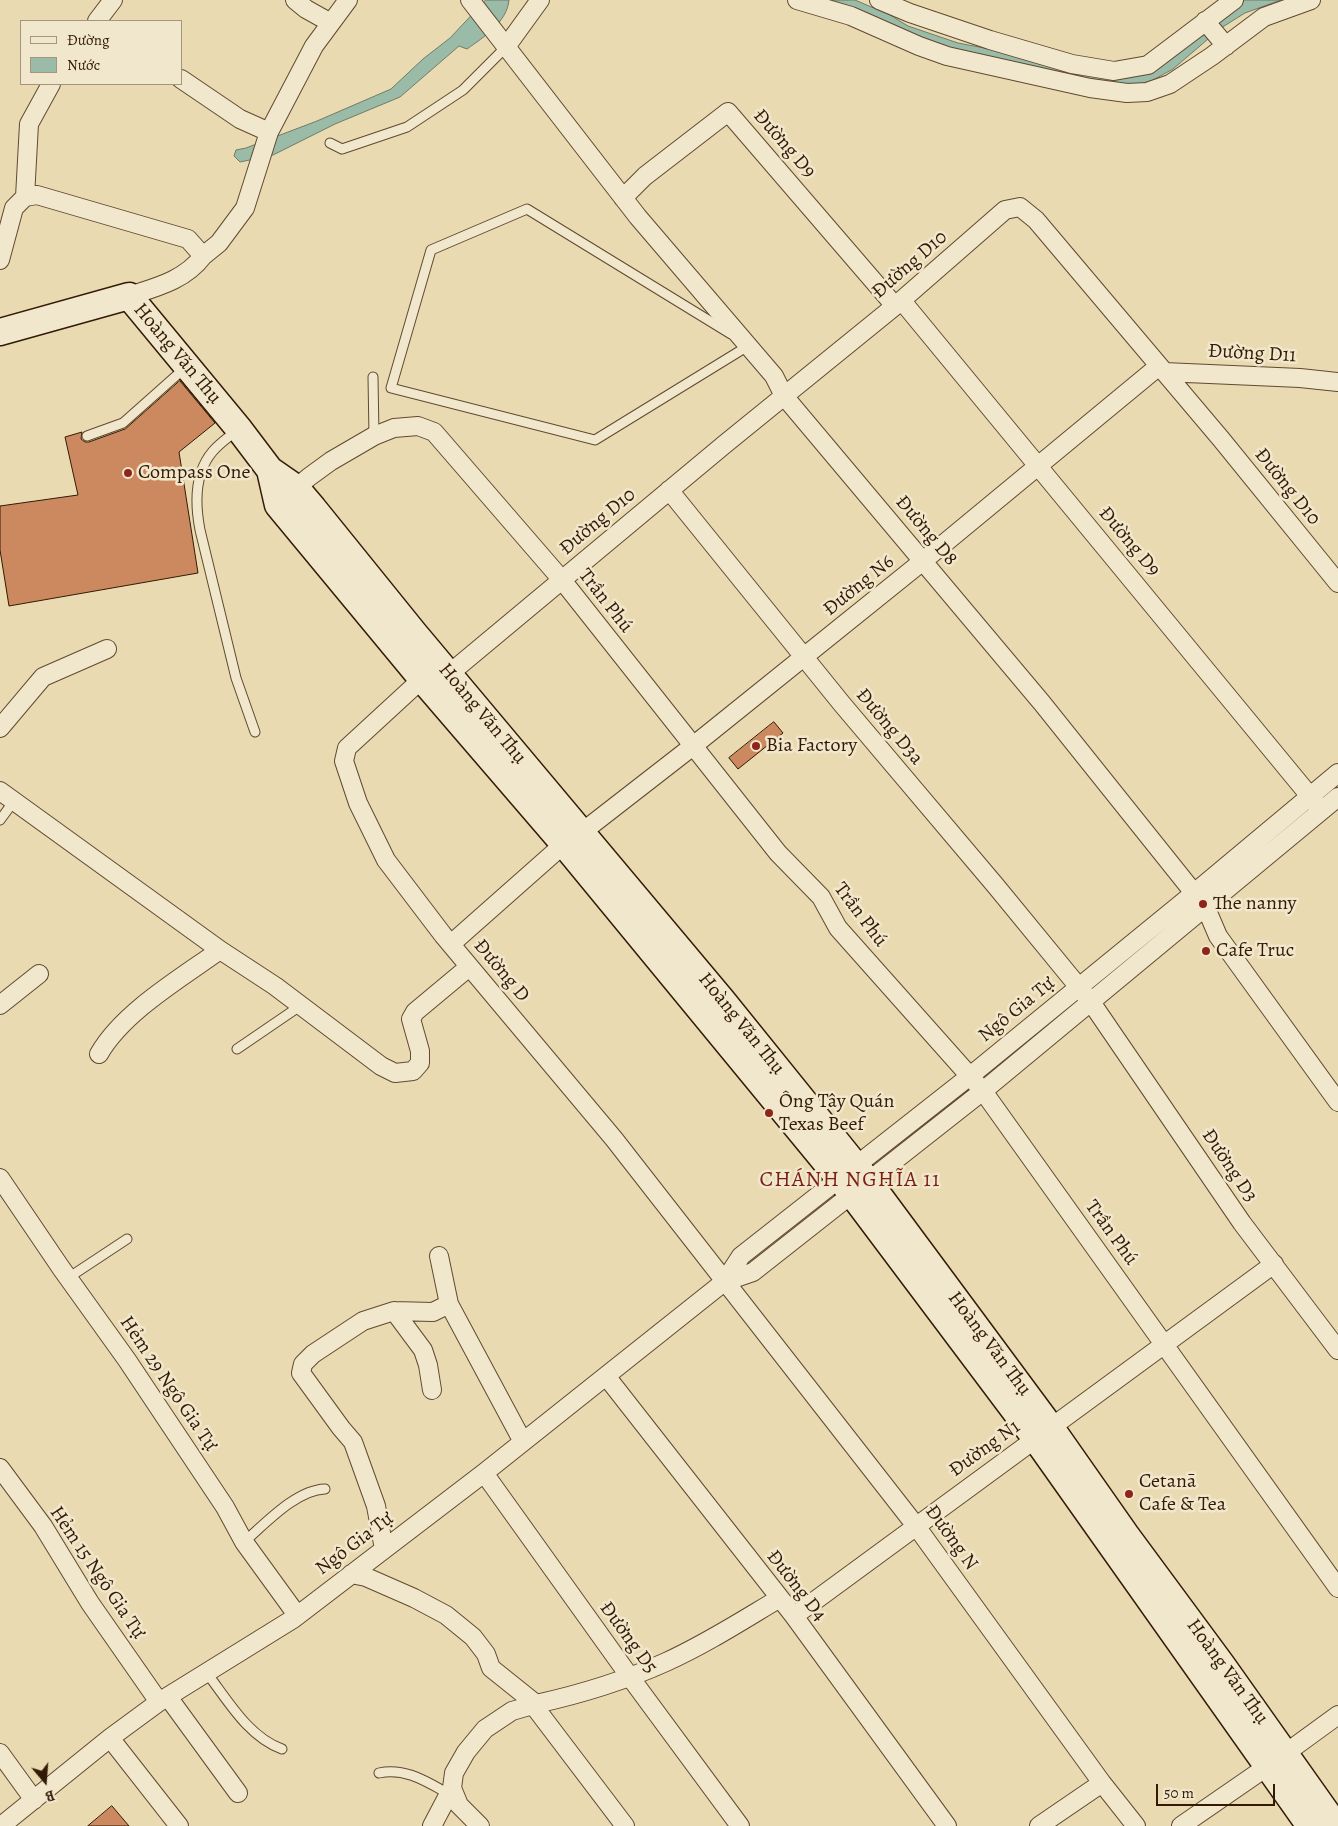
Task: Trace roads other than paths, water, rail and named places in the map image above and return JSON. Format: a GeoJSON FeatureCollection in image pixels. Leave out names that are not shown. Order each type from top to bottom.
{"type":"FeatureCollection","features":[{"type":"Feature","properties":{"kind":"street"},"geometry":{"type":"LineString","coordinates":[[99,20],[113,0]]}},
{"type":"Feature","properties":{"kind":"street"},"geometry":{"type":"LineString","coordinates":[[295,0],[306,9],[331,23]]}},
{"type":"Feature","properties":{"kind":"street"},"geometry":{"type":"LineString","coordinates":[[130,296],[167,284],[195,266],[203,256],[219,243],[245,208],[269,132],[314,46],[348,0]]}},
{"type":"Feature","properties":{"kind":"street","name":"Đường D8"},"geometry":{"type":"LineString","coordinates":[[470,0],[623,198],[774,376],[784,396],[1042,703],[1206,908]]}},
{"type":"Feature","properties":{"kind":"street"},"geometry":{"type":"LineString","coordinates":[[501,40],[540,0]]}},
{"type":"Feature","properties":{"kind":"street"},"geometry":{"type":"LineString","coordinates":[[796,0],[851,16],[919,46],[947,56],[1090,88],[1127,93],[1147,92],[1170,84],[1212,56],[1264,17],[1311,0]]}},
{"type":"Feature","properties":{"kind":"street"},"geometry":{"type":"LineString","coordinates":[[879,0],[1002,43],[1072,64],[1114,71],[1148,65],[1234,0]]}},
{"type":"Feature","properties":{"kind":"street"},"geometry":{"type":"LineString","coordinates":[[1206,21],[1226,46]]}},
{"type":"Feature","properties":{"kind":"street"},"geometry":{"type":"LineString","coordinates":[[994,66],[1002,43]]}},
{"type":"Feature","properties":{"kind":"street"},"geometry":{"type":"LineString","coordinates":[[182,80],[240,119],[269,132]]}},
{"type":"Feature","properties":{"kind":"street"},"geometry":{"type":"LineString","coordinates":[[25,197],[29,124],[51,85]]}},
{"type":"Feature","properties":{"kind":"street","name":"Đường D9"},"geometry":{"type":"LineString","coordinates":[[623,198],[645,176],[728,112],[1038,466],[1322,811]]}},
{"type":"Feature","properties":{"kind":"street"},"geometry":{"type":"LineString","coordinates":[[0,260],[14,208],[25,197],[37,195],[188,239],[203,256]]}},
{"type":"Feature","properties":{"kind":"street","name":"Đường D10"},"geometry":{"type":"LineString","coordinates":[[449,674],[669,490],[898,304],[1004,210],[1020,207],[1036,220],[1162,369],[1338,583]]}},
{"type":"Feature","properties":{"kind":"street","name":"Hoàng Văn Thụ"},"geometry":{"type":"LineString","coordinates":[[0,332],[130,296],[239,428],[287,496],[406,640],[449,674],[490,740]]}},
{"type":"Feature","properties":{"kind":"street","name":"Đường D11"},"geometry":{"type":"LineString","coordinates":[[1162,369],[1338,382]]}},
{"type":"Feature","properties":{"kind":"street","name":"Đường N6"},"geometry":{"type":"LineString","coordinates":[[451,944],[573,838],[693,746],[1038,466],[1162,369]]}},
{"type":"Feature","properties":{"kind":"street","name":"Trần Phú"},"geometry":{"type":"LineString","coordinates":[[287,496],[331,461],[374,436],[405,426],[418,426],[434,432],[562,580],[778,853],[821,898],[838,928],[983,1091],[1338,1588]]}},
{"type":"Feature","properties":{"kind":"street","name":"Đường D3a"},"geometry":{"type":"LineString","coordinates":[[669,490],[804,657],[1091,1002]]}},
{"type":"Feature","properties":{"kind":"street","name":"Hoàng Văn Thụ"},"geometry":{"type":"LineString","coordinates":[[406,640],[422,680],[490,740],[714,1007],[854,1180],[1043,1433],[1277,1760],[1336,1826]]}},
{"type":"Feature","properties":{"kind":"street"},"geometry":{"type":"LineString","coordinates":[[0,728],[43,676],[107,649]]}},
{"type":"Feature","properties":{"kind":"street","name":"Đường D"},"geometry":{"type":"LineString","coordinates":[[422,680],[347,748],[344,761],[358,803],[386,860],[469,967],[614,1139],[724,1282]]}},
{"type":"Feature","properties":{"kind":"street","name":"Ngô Gia Tự"},"geometry":{"type":"LineString","coordinates":[[854,1180],[970,1076],[1338,773]]}},
{"type":"Feature","properties":{"kind":"street"},"geometry":{"type":"LineString","coordinates":[[7,796],[381,1066],[395,1073],[413,1072],[420,1064],[420,1051],[411,1019],[415,1012],[469,967]]}},
{"type":"Feature","properties":{"kind":"street","name":"Ngô Gia Tự"},"geometry":{"type":"LineString","coordinates":[[1,1826],[110,1738],[163,1700],[298,1615],[484,1473],[724,1282],[741,1256],[983,1091],[1338,797]]}},
{"type":"Feature","properties":{"kind":"street"},"geometry":{"type":"LineString","coordinates":[[1206,908],[1218,936],[1338,1102]]}},
{"type":"Feature","properties":{"kind":"street"},"geometry":{"type":"LineString","coordinates":[[99,1054],[104,1045],[136,1010],[220,950]]}},
{"type":"Feature","properties":{"kind":"street"},"geometry":{"type":"LineString","coordinates":[[0,1005],[39,974]]}},
{"type":"Feature","properties":{"kind":"street","name":"Đường D3"},"geometry":{"type":"LineString","coordinates":[[1091,1002],[1242,1223],[1338,1350]]}},
{"type":"Feature","properties":{"kind":"street","name":"Hẻm 29 Ngô Gia Tự"},"geometry":{"type":"LineString","coordinates":[[0,1178],[127,1360],[226,1507],[244,1542],[298,1615]]}},
{"type":"Feature","properties":{"kind":"street"},"geometry":{"type":"LineString","coordinates":[[439,1256],[449,1304],[523,1442]]}},
{"type":"Feature","properties":{"kind":"street","name":"Đường N1"},"geometry":{"type":"LineString","coordinates":[[794,1616],[1274,1264]]}},
{"type":"Feature","properties":{"kind":"street","name":"Đường N"},"geometry":{"type":"LineString","coordinates":[[724,1282],[916,1526],[1102,1783],[1136,1826]]}},
{"type":"Feature","properties":{"kind":"street"},"geometry":{"type":"LineString","coordinates":[[384,1549],[376,1506],[353,1442],[301,1373],[303,1364],[313,1354],[363,1321],[394,1311],[432,1312],[449,1304]]}},
{"type":"Feature","properties":{"kind":"street"},"geometry":{"type":"LineString","coordinates":[[394,1311],[423,1350],[428,1365],[432,1390]]}},
{"type":"Feature","properties":{"kind":"street","name":"Đường D4"},"geometry":{"type":"LineString","coordinates":[[606,1376],[794,1616],[947,1826]]}},
{"type":"Feature","properties":{"kind":"street","name":"Hẻm 15 Ngô Gia Tự"},"geometry":{"type":"LineString","coordinates":[[0,1468],[43,1526],[90,1603],[163,1700],[238,1793]]}},
{"type":"Feature","properties":{"kind":"street","name":"Đường D5"},"geometry":{"type":"LineString","coordinates":[[484,1473],[740,1826]]}},
{"type":"Feature","properties":{"kind":"street"},"geometry":{"type":"LineString","coordinates":[[351,1574],[366,1577],[414,1598],[446,1615],[473,1637],[486,1654],[491,1668],[536,1704],[537,1710],[625,1826]]}},
{"type":"Feature","properties":{"kind":"street"},"geometry":{"type":"LineString","coordinates":[[432,1826],[451,1791],[454,1773],[466,1752],[485,1729],[512,1711],[597,1689],[667,1662],[780,1598]]}},
{"type":"Feature","properties":{"kind":"street"},"geometry":{"type":"LineString","coordinates":[[1182,1826],[1338,1715]]}},
{"type":"Feature","properties":{"kind":"street"},"geometry":{"type":"LineString","coordinates":[[110,1738],[179,1826]]}},
{"type":"Feature","properties":{"kind":"street"},"geometry":{"type":"LineString","coordinates":[[0,1753],[34,1800]]}},
{"type":"Feature","properties":{"kind":"street","name":"Hoàng Văn Thụ"},"geometry":{"type":"LineString","coordinates":[[1277,1760],[1310,1826]]}},
{"type":"Feature","properties":{"kind":"street"},"geometry":{"type":"LineString","coordinates":[[1039,1826],[1102,1783]]}},
{"type":"Feature","properties":{"kind":"street"},"geometry":{"type":"LineString","coordinates":[[451,1791],[459,1805],[480,1826]]}},
{"type":"Feature","properties":{"kind":"lane"},"geometry":{"type":"LineString","coordinates":[[330,143],[342,149],[407,127],[463,90],[501,40]]}},
{"type":"Feature","properties":{"kind":"lane"},"geometry":{"type":"LineString","coordinates":[[527,209],[747,345],[595,440],[391,388],[431,250],[527,209]]}},
{"type":"Feature","properties":{"kind":"lane"},"geometry":{"type":"LineString","coordinates":[[87,436],[123,423],[188,366]]}},
{"type":"Feature","properties":{"kind":"lane"},"geometry":{"type":"LineString","coordinates":[[373,377],[374,436]]}},
{"type":"Feature","properties":{"kind":"lane"},"geometry":{"type":"LineString","coordinates":[[239,428],[207,460],[198,486],[196,506],[200,530],[236,678],[255,732]]}},
{"type":"Feature","properties":{"kind":"lane"},"geometry":{"type":"LineString","coordinates":[[0,820],[7,796]]}},
{"type":"Feature","properties":{"kind":"lane"},"geometry":{"type":"LineString","coordinates":[[237,1049],[300,1006]]}},
{"type":"Feature","properties":{"kind":"lane"},"geometry":{"type":"LineString","coordinates":[[68,1278],[127,1239]]}},
{"type":"Feature","properties":{"kind":"lane"},"geometry":{"type":"LineString","coordinates":[[244,1542],[291,1502],[315,1489],[325,1489]]}},
{"type":"Feature","properties":{"kind":"lane"},"geometry":{"type":"LineString","coordinates":[[206,1672],[248,1726],[269,1744],[282,1749]]}},
{"type":"Feature","properties":{"kind":"lane"},"geometry":{"type":"LineString","coordinates":[[379,1773],[390,1770],[406,1773],[451,1791]]}},
{"type":"Feature","properties":{"kind":"water"},"geometry":{"type":"Polygon","coordinates":[[[486,0],[509,0],[504,15],[494,28],[467,49],[459,46],[400,97],[335,124],[273,155],[240,162],[234,156],[236,150],[317,121],[391,89],[423,59],[450,38],[486,0]]]}},
{"type":"Feature","properties":{"kind":"water"},"geometry":{"type":"Polygon","coordinates":[[[823,0],[855,0],[890,15],[908,26],[958,43],[1127,75],[1242,0],[1281,0],[1245,13],[1221,28],[1173,69],[1153,80],[1132,87],[955,56],[823,0]]]}},
{"type":"Feature","properties":{"kind":"place","name":"Compass One"},"geometry":{"type":"Point","coordinates":[128,473]}},
{"type":"Feature","properties":{"kind":"place","name":"Bia Factory"},"geometry":{"type":"Point","coordinates":[756,746]}},
{"type":"Feature","properties":{"kind":"place","name":"The nanny"},"geometry":{"type":"Point","coordinates":[1203,904]}},
{"type":"Feature","properties":{"kind":"place","name":"Cafe Truc"},"geometry":{"type":"Point","coordinates":[1206,951]}},
{"type":"Feature","properties":{"kind":"place","name":"Ông Tây Quán Texas Beef"},"geometry":{"type":"Point","coordinates":[769,1113]}},
{"type":"Feature","properties":{"kind":"place","name":"Cetanā Cafe & Tea"},"geometry":{"type":"Point","coordinates":[1129,1494]}},
{"type":"Feature","properties":{"kind":"district","name":"CHÁNH NGHĨA 11"},"geometry":{"type":"Point","coordinates":[850,1181]}}]}
